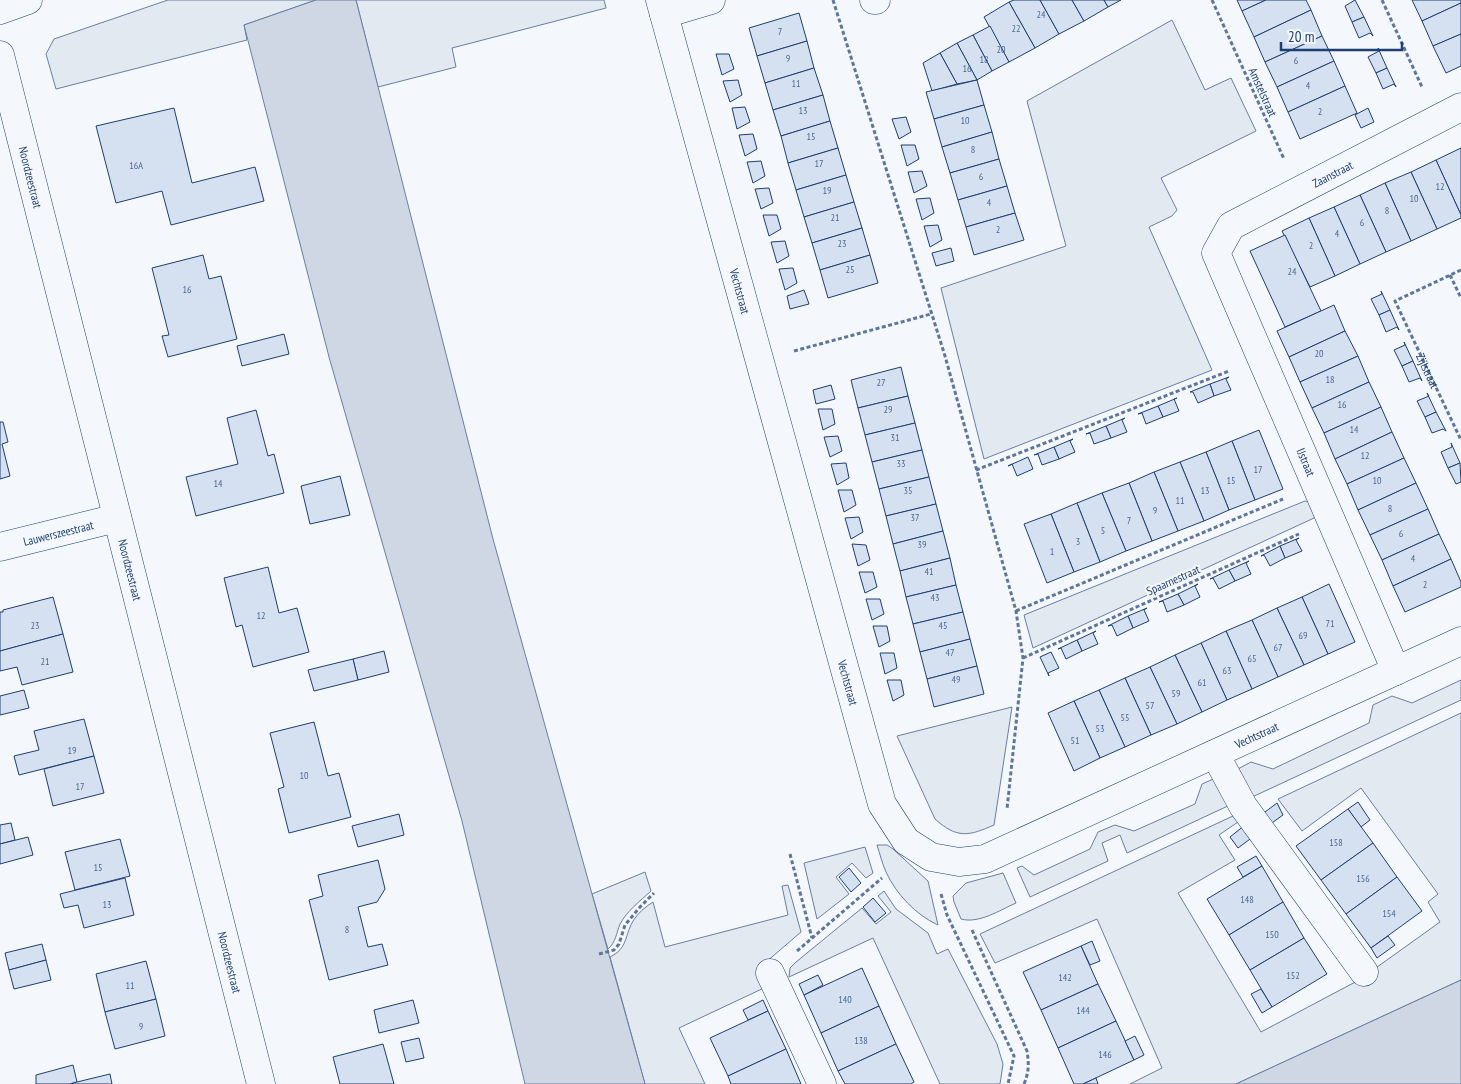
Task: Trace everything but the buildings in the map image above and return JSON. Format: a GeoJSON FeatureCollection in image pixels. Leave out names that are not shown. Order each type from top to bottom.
{"type":"FeatureCollection","features":[{"type":"Feature","properties":{"kind":"street"},"geometry":{"type":"LineString","coordinates":[[0,10],[28,0]]}},
{"type":"Feature","properties":{"kind":"street"},"geometry":{"type":"LineString","coordinates":[[662,7],[711,0]]}},
{"type":"Feature","properties":{"kind":"street","name":"Vechtstraat"},"geometry":{"type":"LineString","coordinates":[[662,7],[882,804],[906,841],[931,857],[959,862],[985,859],[1396,672]]}},
{"type":"Feature","properties":{"kind":"street","name":"Noordzeestraat"},"geometry":{"type":"LineString","coordinates":[[0,55],[260,1084]]}},
{"type":"Feature","properties":{"kind":"street","name":"Zaanstraat"},"geometry":{"type":"LineString","coordinates":[[1216,253],[1231,226],[1461,107]]}},
{"type":"Feature","properties":{"kind":"street","name":"IJstraat"},"geometry":{"type":"LineString","coordinates":[[1216,253],[1396,672]]}},
{"type":"Feature","properties":{"kind":"street","name":"Lauwerszeestraat"},"geometry":{"type":"LineString","coordinates":[[0,547],[117,518]]}},
{"type":"Feature","properties":{"kind":"street"},"geometry":{"type":"LineString","coordinates":[[1396,672],[1461,640]]}},
{"type":"Feature","properties":{"kind":"street"},"geometry":{"type":"LineString","coordinates":[[1215,754],[1243,806],[1364,972]]}},
{"type":"Feature","properties":{"kind":"street"},"geometry":{"type":"LineString","coordinates":[[770,973],[822,1084]]}},
{"type":"Feature","properties":{"kind":"path"},"geometry":{"type":"LineString","coordinates":[[833,0],[945,356],[1016,611],[1023,658],[1003,851]]}},
{"type":"Feature","properties":{"kind":"path","name":"Amstelstraat"},"geometry":{"type":"LineString","coordinates":[[1212,0],[1299,192]]}},
{"type":"Feature","properties":{"kind":"path"},"geometry":{"type":"LineString","coordinates":[[1382,0],[1437,120]]}},
{"type":"Feature","properties":{"kind":"path"},"geometry":{"type":"LineString","coordinates":[[1461,270],[1450,275],[1461,298]]}},
{"type":"Feature","properties":{"kind":"path","name":"Zijlstraat"},"geometry":{"type":"LineString","coordinates":[[1450,275],[1395,301],[1461,440]]}},
{"type":"Feature","properties":{"kind":"path"},"geometry":{"type":"LineString","coordinates":[[760,360],[931,314]]}},
{"type":"Feature","properties":{"kind":"path"},"geometry":{"type":"LineString","coordinates":[[976,470],[1262,358]]}},
{"type":"Feature","properties":{"kind":"path"},"geometry":{"type":"LineString","coordinates":[[1016,611],[1316,485]]}},
{"type":"Feature","properties":{"kind":"path","name":"Spaarnestraat"},"geometry":{"type":"LineString","coordinates":[[1023,658],[1331,519]]}},
{"type":"Feature","properties":{"kind":"path"},"geometry":{"type":"LineString","coordinates":[[790,854],[812,938]]}},
{"type":"Feature","properties":{"kind":"path"},"geometry":{"type":"LineString","coordinates":[[931,857],[947,915],[1014,1056],[1008,1084]]}},
{"type":"Feature","properties":{"kind":"path"},"geometry":{"type":"LineString","coordinates":[[770,973],[882,878]]}},
{"type":"Feature","properties":{"kind":"path"},"geometry":{"type":"LineString","coordinates":[[599,954],[614,950],[619,944],[625,925],[654,893]]}},
{"type":"Feature","properties":{"kind":"path"},"geometry":{"type":"LineString","coordinates":[[972,930],[1027,1051],[1029,1072],[1024,1084]]}},
{"type":"Feature","properties":{"kind":"shaded area"},"geometry":{"type":"Polygon","coordinates":[[[168,0],[316,0],[244,25],[247,40],[56,89],[46,54],[54,39],[168,0]]]}},
{"type":"Feature","properties":{"kind":"shaded area"},"geometry":{"type":"Polygon","coordinates":[[[316,0],[356,0],[493,539],[645,1084],[525,1084],[462,821],[329,357],[244,25],[316,0]]]}},
{"type":"Feature","properties":{"kind":"shaded area"},"geometry":{"type":"Polygon","coordinates":[[[356,0],[604,0],[606,8],[452,48],[456,67],[378,87],[356,0]]]}},
{"type":"Feature","properties":{"kind":"shaded area"},"geometry":{"type":"Polygon","coordinates":[[[1172,20],[1205,90],[1231,78],[1256,131],[1161,178],[1177,210],[1172,216],[1149,227],[1212,370],[984,459],[941,288],[1066,246],[1027,101],[1172,20]]]}},
{"type":"Feature","properties":{"kind":"shaded area"},"geometry":{"type":"Polygon","coordinates":[[[1305,501],[1313,503],[1318,512],[1314,518],[1033,648],[1024,615],[1305,501]]]}},
{"type":"Feature","properties":{"kind":"shaded area"},"geometry":{"type":"Polygon","coordinates":[[[1461,680],[1461,700],[1250,798],[1236,770],[1251,762],[1273,769],[1369,723],[1373,705],[1392,696],[1412,703],[1461,680]]]}},
{"type":"Feature","properties":{"kind":"shaded area"},"geometry":{"type":"Polygon","coordinates":[[[1012,707],[994,825],[977,832],[963,834],[950,830],[935,819],[897,736],[1012,707]]]}},
{"type":"Feature","properties":{"kind":"shaded area"},"geometry":{"type":"Polygon","coordinates":[[[1461,713],[1461,980],[1236,1084],[1130,1084],[1162,1068],[1097,919],[995,963],[980,934],[1233,816],[1238,822],[1219,835],[1235,860],[1178,893],[1261,1032],[1359,980],[1440,922],[1428,902],[1438,894],[1361,788],[1302,831],[1278,799],[1461,713]]]}},
{"type":"Feature","properties":{"kind":"shaded area"},"geometry":{"type":"Polygon","coordinates":[[[1218,777],[1230,805],[1127,853],[1120,835],[1102,843],[1108,861],[1030,897],[1017,868],[1022,866],[1034,875],[1090,849],[1098,832],[1115,825],[1134,831],[1195,804],[1202,784],[1218,777]]]}},
{"type":"Feature","properties":{"kind":"shaded area"},"geometry":{"type":"Polygon","coordinates":[[[877,845],[887,845],[893,849],[928,881],[938,925],[922,916],[901,896],[886,872],[877,845]]]}},
{"type":"Feature","properties":{"kind":"shaded area"},"geometry":{"type":"Polygon","coordinates":[[[865,847],[873,873],[866,878],[852,863],[836,877],[849,894],[817,919],[804,863],[865,847]]]}},
{"type":"Feature","properties":{"kind":"shaded area"},"geometry":{"type":"Polygon","coordinates":[[[645,872],[651,891],[623,919],[614,941],[608,949],[592,894],[645,872]]]}},
{"type":"Feature","properties":{"kind":"shaded area"},"geometry":{"type":"Polygon","coordinates":[[[1003,873],[1016,903],[982,918],[975,920],[961,919],[953,896],[966,883],[1003,873]]]}},
{"type":"Feature","properties":{"kind":"shaded area"},"geometry":{"type":"Polygon","coordinates":[[[788,885],[801,932],[758,969],[766,987],[679,1028],[705,1084],[645,1084],[610,957],[616,954],[623,946],[635,918],[653,902],[665,947],[788,915],[782,886],[788,885]]]}},
{"type":"Feature","properties":{"kind":"shaded area"},"geometry":{"type":"Polygon","coordinates":[[[884,891],[896,909],[928,933],[937,954],[948,949],[997,1044],[1003,1064],[1000,1084],[940,1084],[873,938],[789,977],[790,968],[796,962],[862,908],[876,924],[891,912],[878,896],[884,891]]]}},
{"type":"Feature","properties":{"kind":"shaded area"},"geometry":{"type":"Polygon","coordinates":[[[1461,980],[1461,1084],[1236,1084],[1461,980]]]}}]}
